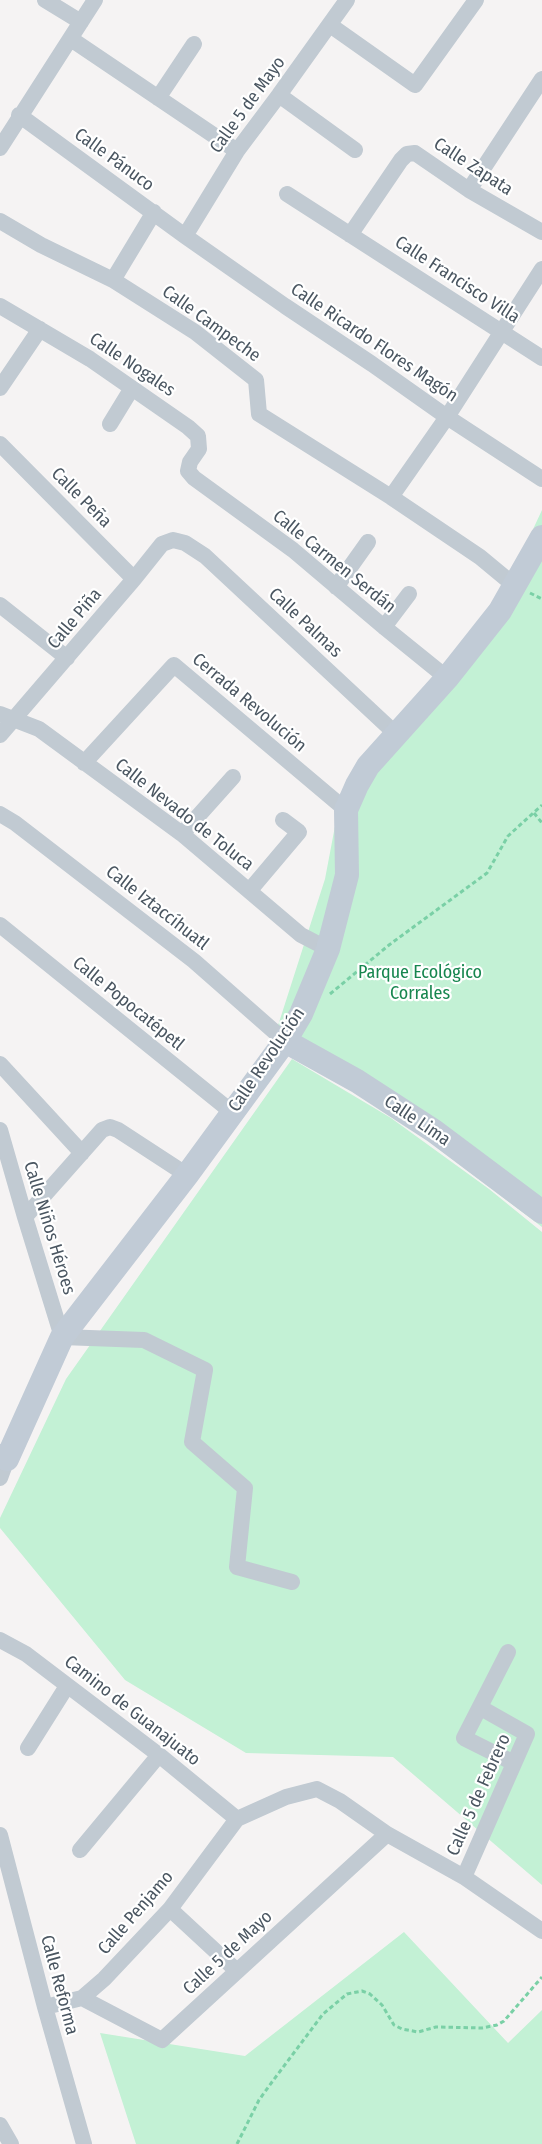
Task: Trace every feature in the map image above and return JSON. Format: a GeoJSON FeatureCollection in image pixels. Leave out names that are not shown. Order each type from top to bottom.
{"type":"FeatureCollection","features":[{"type":"Feature","properties":{"kind":"street"},"geometry":{"type":"LineString","coordinates":[[45,0],[81,22]]}},
{"type":"Feature","properties":{"kind":"street"},"geometry":{"type":"LineString","coordinates":[[0,148],[19,115],[95,0]]}},
{"type":"Feature","properties":{"kind":"street","name":"Calle 5 de Mayo"},"geometry":{"type":"LineString","coordinates":[[185,236],[237,151],[347,0]]}},
{"type":"Feature","properties":{"kind":"street"},"geometry":{"type":"LineString","coordinates":[[330,25],[415,85],[476,0]]}},
{"type":"Feature","properties":{"kind":"street"},"geometry":{"type":"LineString","coordinates":[[71,39],[237,151]]}},
{"type":"Feature","properties":{"kind":"street"},"geometry":{"type":"LineString","coordinates":[[158,98],[194,44]]}},
{"type":"Feature","properties":{"kind":"street"},"geometry":{"type":"LineString","coordinates":[[469,190],[542,79]]}},
{"type":"Feature","properties":{"kind":"street"},"geometry":{"type":"LineString","coordinates":[[279,96],[355,150]]}},
{"type":"Feature","properties":{"kind":"street","name":"Calle Pánuco"},"geometry":{"type":"LineString","coordinates":[[19,115],[185,236]]}},
{"type":"Feature","properties":{"kind":"street","name":"Calle Zapata"},"geometry":{"type":"LineString","coordinates":[[350,236],[401,160],[407,154],[415,153],[469,190],[542,232]]}},
{"type":"Feature","properties":{"kind":"street","name":"Calle Francisco Villa"},"geometry":{"type":"LineString","coordinates":[[287,194],[542,358]]}},
{"type":"Feature","properties":{"kind":"street"},"geometry":{"type":"LineString","coordinates":[[112,280],[154,212]]}},
{"type":"Feature","properties":{"kind":"street","name":"Calle Campeche"},"geometry":{"type":"LineString","coordinates":[[0,222],[112,280],[195,332],[256,380],[259,414],[391,497],[480,557],[515,586]]}},
{"type":"Feature","properties":{"kind":"street","name":"Calle Ricardo Flores Magón"},"geometry":{"type":"LineString","coordinates":[[185,236],[447,417],[542,479]]}},
{"type":"Feature","properties":{"kind":"street"},"geometry":{"type":"LineString","coordinates":[[391,497],[447,417],[542,269]]}},
{"type":"Feature","properties":{"kind":"street","name":"Calle Nogales"},"geometry":{"type":"LineString","coordinates":[[0,306],[90,359],[188,427],[198,436],[200,449],[190,462],[188,471],[194,478]]}},
{"type":"Feature","properties":{"kind":"street"},"geometry":{"type":"LineString","coordinates":[[0,388],[40,329]]}},
{"type":"Feature","properties":{"kind":"street"},"geometry":{"type":"LineString","coordinates":[[110,424],[132,388]]}},
{"type":"Feature","properties":{"kind":"street","name":"Calle Peña"},"geometry":{"type":"LineString","coordinates":[[0,444],[134,579]]}},
{"type":"Feature","properties":{"kind":"street","name":"Calle Carmen Serdán"},"geometry":{"type":"LineString","coordinates":[[194,478],[293,550],[447,678]]}},
{"type":"Feature","properties":{"kind":"street","name":"Calle Revolución"},"geometry":{"type":"LineString","coordinates":[[2,1464],[62,1337],[233,1113],[285,1041],[301,1014],[328,949],[347,876],[345,810],[368,766],[447,678],[500,611],[542,537]]}},
{"type":"Feature","properties":{"kind":"street","name":"Calle Piña"},"geometry":{"type":"LineString","coordinates":[[0,735],[6,717],[67,658],[162,543],[172,540],[185,543]]}},
{"type":"Feature","properties":{"kind":"street"},"geometry":{"type":"LineString","coordinates":[[336,587],[368,542]]}},
{"type":"Feature","properties":{"kind":"street","name":"Calle Palmas"},"geometry":{"type":"LineString","coordinates":[[185,543],[205,556],[397,735]]}},
{"type":"Feature","properties":{"kind":"street"},"geometry":{"type":"LineString","coordinates":[[384,627],[409,594]]}},
{"type":"Feature","properties":{"kind":"street"},"geometry":{"type":"LineString","coordinates":[[0,605],[67,658]]}},
{"type":"Feature","properties":{"kind":"street","name":"Cerrada Revolución"},"geometry":{"type":"LineString","coordinates":[[84,763],[174,665],[345,810]]}},
{"type":"Feature","properties":{"kind":"street","name":"Calle Nevado de Toluca"},"geometry":{"type":"LineString","coordinates":[[6,717],[39,729],[182,834],[301,935],[328,949]]}},
{"type":"Feature","properties":{"kind":"street"},"geometry":{"type":"LineString","coordinates":[[182,834],[233,777]]}},
{"type":"Feature","properties":{"kind":"street","name":"Calle Iztaccíhuatl"},"geometry":{"type":"LineString","coordinates":[[0,814],[15,823],[194,961],[285,1041]]}},
{"type":"Feature","properties":{"kind":"street"},"geometry":{"type":"LineString","coordinates":[[250,890],[299,832],[283,820]]}},
{"type":"Feature","properties":{"kind":"street","name":"Calle Popocatépetl"},"geometry":{"type":"LineString","coordinates":[[0,925],[233,1113]]}},
{"type":"Feature","properties":{"kind":"street","name":"Calle Lima"},"geometry":{"type":"LineString","coordinates":[[285,1041],[357,1081],[434,1131],[542,1212]]}},
{"type":"Feature","properties":{"kind":"street"},"geometry":{"type":"LineString","coordinates":[[0,1064],[82,1153]]}},
{"type":"Feature","properties":{"kind":"street"},"geometry":{"type":"LineString","coordinates":[[25,1218],[102,1130],[110,1126],[187,1175]]}},
{"type":"Feature","properties":{"kind":"street","name":"Calle Niños Héroes"},"geometry":{"type":"LineString","coordinates":[[0,1130],[62,1337]]}},
{"type":"Feature","properties":{"kind":"street"},"geometry":{"type":"LineString","coordinates":[[62,1337],[144,1340],[205,1370],[192,1442],[245,1488],[237,1567],[292,1582]]}},
{"type":"Feature","properties":{"kind":"street","name":"Camino de Guanajuato"},"geometry":{"type":"LineString","coordinates":[[0,1640],[26,1654],[159,1755],[237,1819]]}},
{"type":"Feature","properties":{"kind":"street"},"geometry":{"type":"LineString","coordinates":[[508,1652],[464,1738],[514,1763]]}},
{"type":"Feature","properties":{"kind":"street"},"geometry":{"type":"LineString","coordinates":[[28,1748],[67,1686]]}},
{"type":"Feature","properties":{"kind":"street","name":"Calle 5 de Febrero"},"geometry":{"type":"LineString","coordinates":[[464,1877],[526,1734],[481,1708]]}},
{"type":"Feature","properties":{"kind":"street"},"geometry":{"type":"LineString","coordinates":[[80,1850],[159,1755]]}},
{"type":"Feature","properties":{"kind":"street"},"geometry":{"type":"LineString","coordinates":[[237,1819],[286,1797],[317,1789],[340,1801],[387,1834],[464,1877],[542,1931]]}},
{"type":"Feature","properties":{"kind":"street","name":"Calle Penjamo"},"geometry":{"type":"LineString","coordinates":[[45,2007],[82,1998],[104,1979],[170,1909],[237,1819]]}},
{"type":"Feature","properties":{"kind":"street","name":"Calle 5 de Mayo"},"geometry":{"type":"LineString","coordinates":[[82,1998],[162,2040],[387,1834]]}},
{"type":"Feature","properties":{"kind":"street","name":"Calle Reforma"},"geometry":{"type":"LineString","coordinates":[[0,1835],[84,2144]]}},
{"type":"Feature","properties":{"kind":"street"},"geometry":{"type":"LineString","coordinates":[[170,1909],[237,1971]]}},
{"type":"Feature","properties":{"kind":"street"},"geometry":{"type":"LineString","coordinates":[[0,2127],[11,2144]]}},
{"type":"Feature","properties":{"kind":"path"},"geometry":{"type":"LineString","coordinates":[[326,997],[389,945],[487,873],[508,836],[542,805]]}},
{"type":"Feature","properties":{"kind":"path"},"geometry":{"type":"LineString","coordinates":[[534,813],[542,823]]}},
{"type":"Feature","properties":{"kind":"path"},"geometry":{"type":"LineString","coordinates":[[237,2144],[272,2082],[323,2014],[347,1994],[362,1991],[370,1994],[382,2005],[394,2025],[402,2029],[418,2032],[436,2027],[483,2028],[504,2021],[542,1977]]}},
{"type":"Feature","properties":{"kind":"green space","name":"Parque Ecológico Corrales"},"geometry":{"type":"Polygon","coordinates":[[[542,510],[542,1227],[365,1093],[274,1038],[325,879],[339,805],[506,587],[542,510]]]}},
{"type":"Feature","properties":{"kind":"green space"},"geometry":{"type":"Polygon","coordinates":[[[292,1059],[391,1118],[489,1189],[542,1232],[542,1885],[393,1757],[246,1753],[125,1680],[0,1528],[0,1518],[66,1379],[292,1059]]]}},
{"type":"Feature","properties":{"kind":"green space"},"geometry":{"type":"Polygon","coordinates":[[[404,1932],[508,2043],[542,2010],[542,2144],[136,2144],[100,2033],[245,2056],[404,1932]]]}}]}
